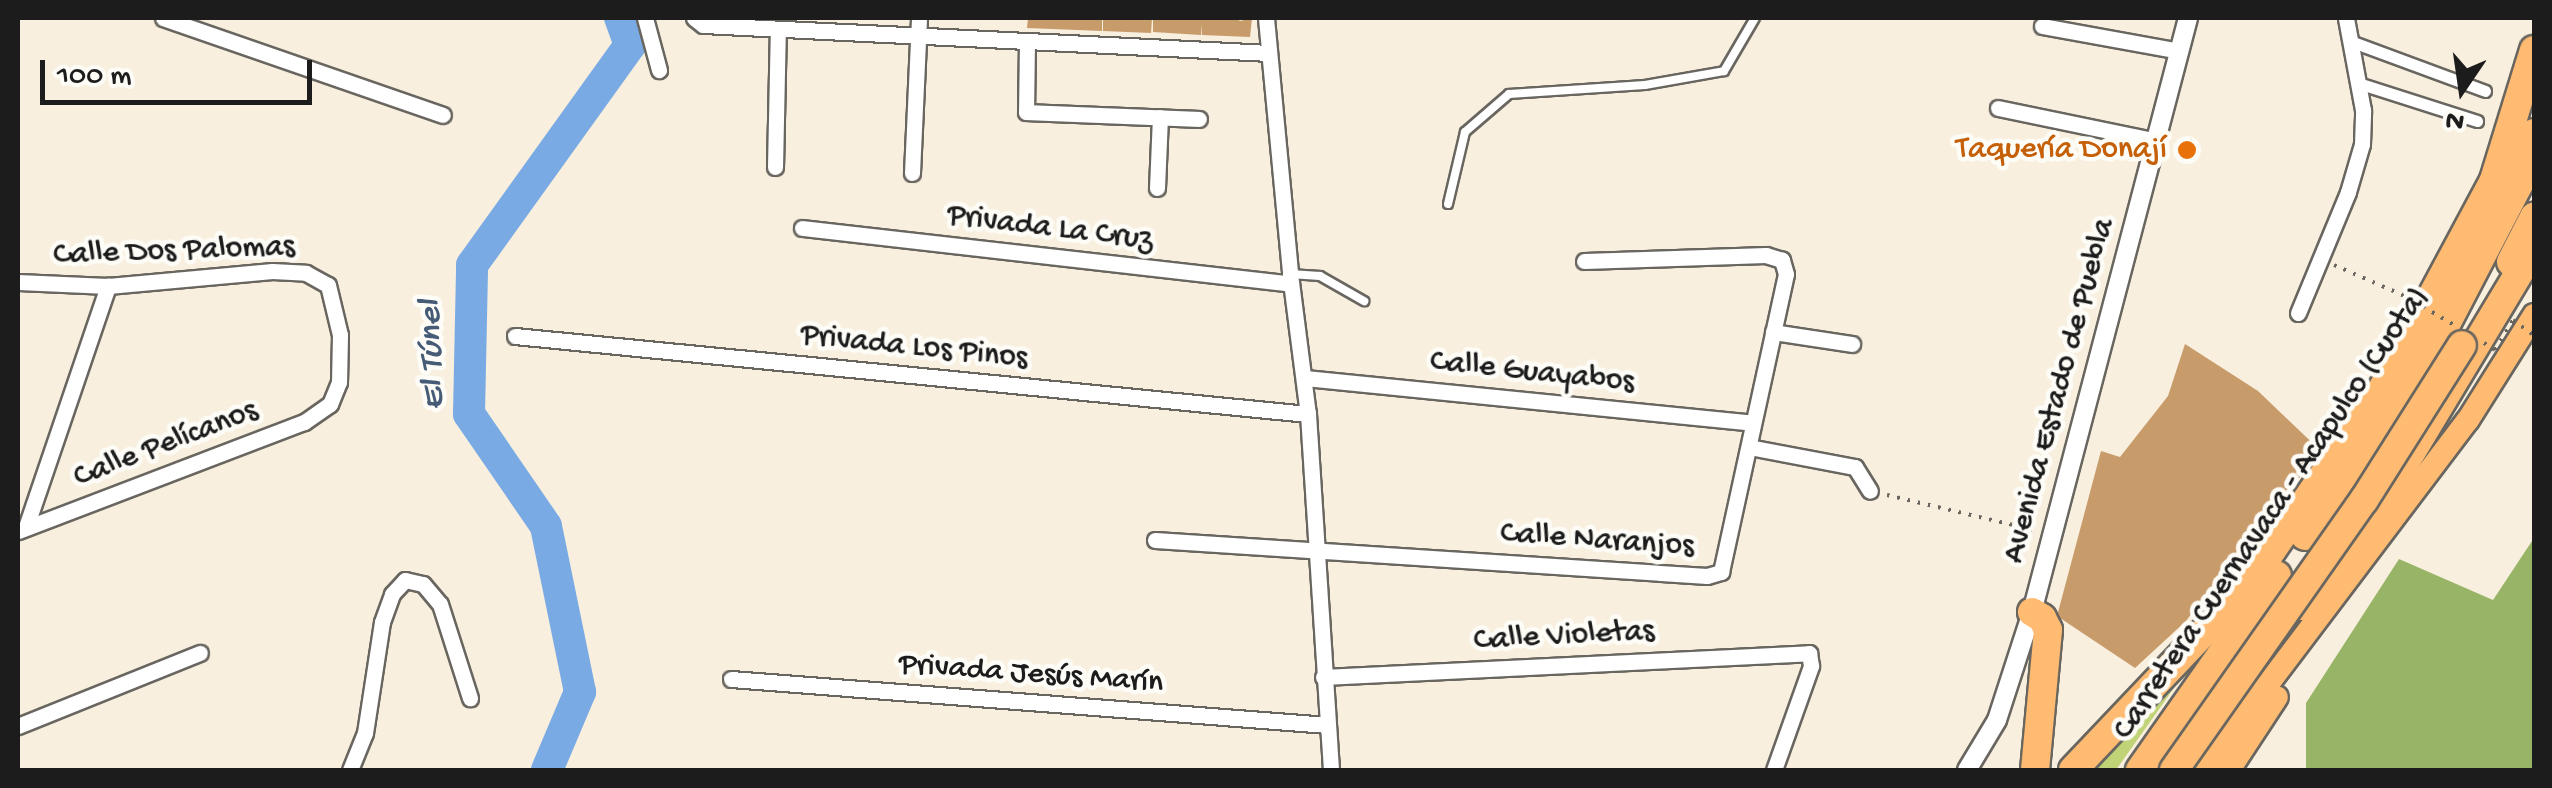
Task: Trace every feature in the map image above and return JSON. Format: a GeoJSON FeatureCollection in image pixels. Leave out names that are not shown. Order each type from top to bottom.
{"type":"FeatureCollection","features":[{"type":"Feature","properties":{"kind":"highway"},"geometry":{"type":"LineString","coordinates":[[2073,770],[2246,588],[2380,393],[2494,180],[2534,50]]}},
{"type":"Feature","properties":{"kind":"highway","name":"Carretera Cuernavaca - Acapulco (Cuota)"},"geometry":{"type":"LineString","coordinates":[[2140,770],[2340,486],[2442,332],[2519,184],[2534,134]]}},
{"type":"Feature","properties":{"kind":"highway","name":"Carretera Cuernavaca - Acapulco (Cuota)"},"geometry":{"type":"LineString","coordinates":[[2174,770],[2421,414],[2534,217]]}},
{"type":"Feature","properties":{"kind":"highway"},"geometry":{"type":"LineString","coordinates":[[2148,770],[2224,682],[2318,588],[2370,521],[2534,248]]}},
{"type":"Feature","properties":{"kind":"highway"},"geometry":{"type":"LineString","coordinates":[[2032,612],[2042,618],[2048,630],[2034,770]]}},
{"type":"Feature","properties":{"kind":"main road"},"geometry":{"type":"LineString","coordinates":[[2203,770],[2530,340],[2534,314]]}},
{"type":"Feature","properties":{"kind":"main road"},"geometry":{"type":"LineString","coordinates":[[2229,770],[2358,566]]}},
{"type":"Feature","properties":{"kind":"street"},"geometry":{"type":"LineString","coordinates":[[163,18],[442,115]]}},
{"type":"Feature","properties":{"kind":"street"},"geometry":{"type":"LineString","coordinates":[[645,18],[658,70]]}},
{"type":"Feature","properties":{"kind":"street"},"geometry":{"type":"LineString","coordinates":[[912,172],[918,18]]}},
{"type":"Feature","properties":{"kind":"street"},"geometry":{"type":"LineString","coordinates":[[1266,18],[1290,279],[1308,414],[1331,770]]}},
{"type":"Feature","properties":{"kind":"street","name":"Avenida Estado de Puebla"},"geometry":{"type":"LineString","coordinates":[[1967,770],[1997,720],[2032,612],[2188,18]]}},
{"type":"Feature","properties":{"kind":"street"},"geometry":{"type":"LineString","coordinates":[[2298,313],[2362,144],[2358,83],[2346,18]]}},
{"type":"Feature","properties":{"kind":"street"},"geometry":{"type":"LineString","coordinates":[[700,20],[778,29],[812,24],[1027,42],[1269,53]]}},
{"type":"Feature","properties":{"kind":"street"},"geometry":{"type":"LineString","coordinates":[[2042,26],[2179,51]]}},
{"type":"Feature","properties":{"kind":"street"},"geometry":{"type":"LineString","coordinates":[[775,167],[778,29]]}},
{"type":"Feature","properties":{"kind":"street"},"geometry":{"type":"LineString","coordinates":[[2350,41],[2485,91]]}},
{"type":"Feature","properties":{"kind":"street"},"geometry":{"type":"LineString","coordinates":[[1027,42],[1026,112],[1200,119]]}},
{"type":"Feature","properties":{"kind":"street"},"geometry":{"type":"LineString","coordinates":[[2358,83],[2477,121]]}},
{"type":"Feature","properties":{"kind":"street"},"geometry":{"type":"LineString","coordinates":[[1998,108],[2157,141]]}},
{"type":"Feature","properties":{"kind":"street"},"geometry":{"type":"LineString","coordinates":[[1157,188],[1160,117]]}},
{"type":"Feature","properties":{"kind":"street","name":"Privada La Cruz"},"geometry":{"type":"LineString","coordinates":[[802,228],[1290,279]]}},
{"type":"Feature","properties":{"kind":"street","name":"Calle Naranjos"},"geometry":{"type":"LineString","coordinates":[[1154,540],[1707,576],[1721,572],[1786,274],[1782,260],[1766,256],[1584,261]]}},
{"type":"Feature","properties":{"kind":"street","name":"Calle Dos Palomas"},"geometry":{"type":"LineString","coordinates":[[18,282],[108,286],[272,271],[306,273],[328,286],[340,335],[339,382],[330,404]]}},
{"type":"Feature","properties":{"kind":"street"},"geometry":{"type":"LineString","coordinates":[[22,529],[108,286]]}},
{"type":"Feature","properties":{"kind":"street"},"geometry":{"type":"LineString","coordinates":[[1773,332],[1852,344]]}},
{"type":"Feature","properties":{"kind":"street","name":"Privada Los Pinos"},"geometry":{"type":"LineString","coordinates":[[515,336],[1308,414]]}},
{"type":"Feature","properties":{"kind":"street","name":"Calle Guayabos"},"geometry":{"type":"LineString","coordinates":[[1304,378],[1754,423]]}},
{"type":"Feature","properties":{"kind":"street","name":"Calle Pelícanos"},"geometry":{"type":"LineString","coordinates":[[22,529],[304,422],[330,404]]}},
{"type":"Feature","properties":{"kind":"street"},"geometry":{"type":"LineString","coordinates":[[1749,447],[1855,467],[1870,491]]}},
{"type":"Feature","properties":{"kind":"street"},"geometry":{"type":"LineString","coordinates":[[350,770],[365,734],[382,622],[392,594],[405,580],[423,584],[440,604],[470,698]]}},
{"type":"Feature","properties":{"kind":"street"},"geometry":{"type":"LineString","coordinates":[[18,726],[200,653]]}},
{"type":"Feature","properties":{"kind":"street","name":"Calle Violetas"},"geometry":{"type":"LineString","coordinates":[[1323,678],[1809,653],[1810,666],[1774,770]]}},
{"type":"Feature","properties":{"kind":"street","name":"Privada Jesús Marín"},"geometry":{"type":"LineString","coordinates":[[732,679],[1327,725]]}},
{"type":"Feature","properties":{"kind":"lane"},"geometry":{"type":"LineString","coordinates":[[1448,204],[1465,132],[1510,94],[1646,85],[1724,71],[1755,18]]}},
{"type":"Feature","properties":{"kind":"lane"},"geometry":{"type":"LineString","coordinates":[[1290,279],[1320,276],[1364,301]]}},
{"type":"Feature","properties":{"kind":"path"},"geometry":{"type":"LineString","coordinates":[[2320,260],[2388,286],[2434,313]]}},
{"type":"Feature","properties":{"kind":"path"},"geometry":{"type":"LineString","coordinates":[[2495,350],[2512,320],[2530,340]]}},
{"type":"Feature","properties":{"kind":"path"},"geometry":{"type":"LineString","coordinates":[[1870,491],[2052,534]]}},
{"type":"Feature","properties":{"kind":"green space"},"geometry":{"type":"Polygon","coordinates":[[[2534,538],[2534,770],[2306,770],[2306,703],[2399,559],[2493,600],[2534,538]]]}},
{"type":"Feature","properties":{"kind":"green space"},"geometry":{"type":"Polygon","coordinates":[[[2174,688],[2116,770],[2094,770],[2118,746],[2174,688]]]}},
{"type":"Feature","properties":{"kind":"building"},"geometry":{"type":"Polygon","coordinates":[[[1028,18],[1102,18],[1102,31],[1027,28],[1028,18]]]}},
{"type":"Feature","properties":{"kind":"building"},"geometry":{"type":"Polygon","coordinates":[[[1103,18],[1152,18],[1151,33],[1103,31],[1103,18]]]}},
{"type":"Feature","properties":{"kind":"building"},"geometry":{"type":"Polygon","coordinates":[[[1153,18],[1252,18],[1250,37],[1202,35],[1202,25],[1201,35],[1153,32],[1153,18]]]}},
{"type":"Feature","properties":{"kind":"building"},"geometry":{"type":"Polygon","coordinates":[[[2185,344],[2258,391],[2325,455],[2289,487],[2186,621],[2135,668],[2057,616],[2101,451],[2120,457],[2168,396],[2185,344]]]}},
{"type":"Feature","properties":{"kind":"waterway","name":"El Túnel"},"geometry":{"type":"LineString","coordinates":[[547,770],[580,692],[546,526],[469,414],[472,265],[630,45],[620,18]]}},
{"type":"Feature","properties":{"kind":"place","name":"Taquería Donají"},"geometry":{"type":"Point","coordinates":[2187,150]}}]}
